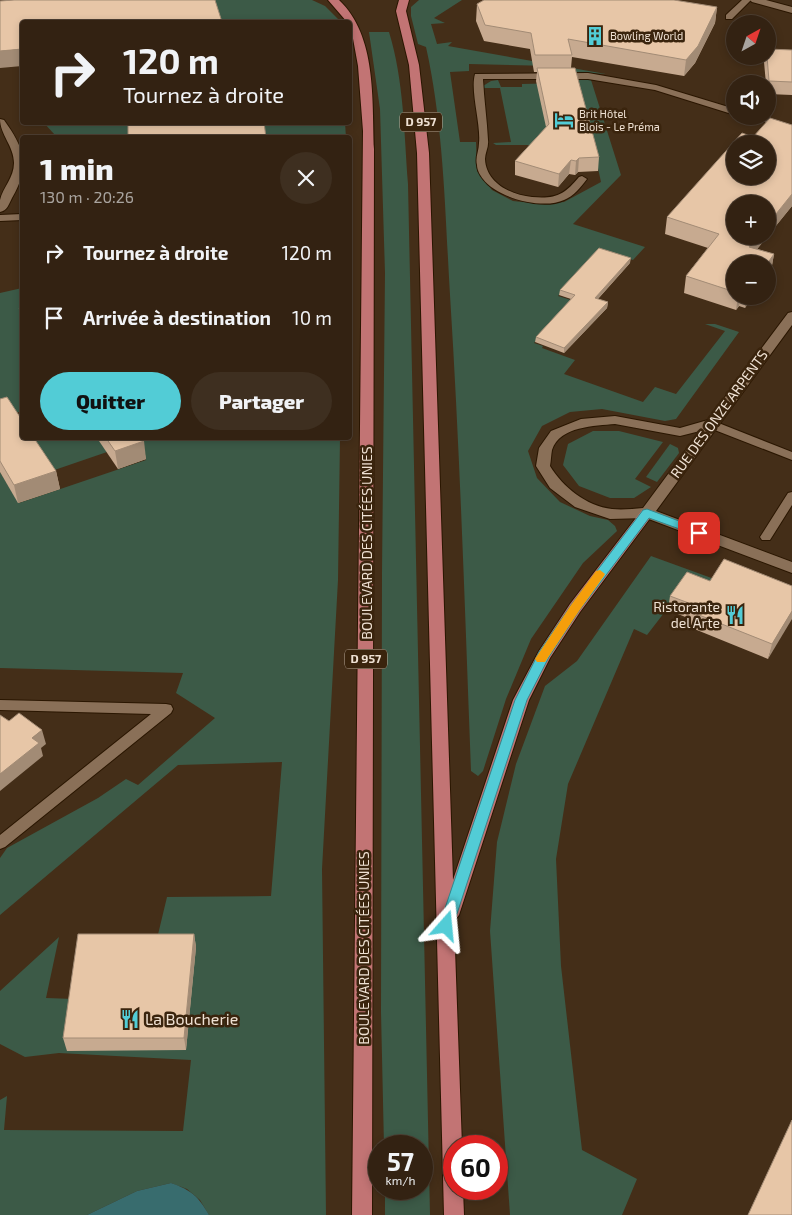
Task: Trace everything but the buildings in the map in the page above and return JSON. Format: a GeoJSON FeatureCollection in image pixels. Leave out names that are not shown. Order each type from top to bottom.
{"type":"FeatureCollection","features":[{"type":"Feature","properties":{"kind":"main road","name":"BOULEVARD DES CITÉES UNIES"},"geometry":{"type":"LineString","coordinates":[[333,0],[351,20]]}},
{"type":"Feature","properties":{"kind":"main road","name":"D 957"},"geometry":{"type":"LineString","coordinates":[[404,0],[401,11],[414,65],[423,153],[454,1215]]}},
{"type":"Feature","properties":{"kind":"main road","name":"BOULEVARD DES CITÉES UNIES"},"geometry":{"type":"LineString","coordinates":[[352,22],[358,37],[366,104],[370,164],[362,1215]]}},
{"type":"Feature","properties":{"kind":"main road"},"geometry":{"type":"LineString","coordinates":[[446,926],[521,700],[544,655],[575,608],[647,513]]}},
{"type":"Feature","properties":{"kind":"street"},"geometry":{"type":"LineString","coordinates":[[755,0],[792,10]]}},
{"type":"Feature","properties":{"kind":"street"},"geometry":{"type":"LineString","coordinates":[[0,122],[16,146],[20,157],[20,168],[16,181],[0,209]]}},
{"type":"Feature","properties":{"kind":"street","name":"RUE DES ONZE ARPENTS"},"geometry":{"type":"LineString","coordinates":[[647,513],[792,316]]}},
{"type":"Feature","properties":{"kind":"street"},"geometry":{"type":"LineString","coordinates":[[712,424],[680,432],[615,420],[581,423],[556,434],[546,448],[543,466],[555,485],[580,504],[610,514],[647,513],[792,568]]}},
{"type":"Feature","properties":{"kind":"lane"},"geometry":{"type":"LineString","coordinates":[[731,15],[747,0]]}},
{"type":"Feature","properties":{"kind":"lane"},"geometry":{"type":"LineString","coordinates":[[582,178],[570,192],[559,199],[535,200],[500,191],[490,183],[483,172],[481,163],[481,150],[484,143],[478,76],[588,76],[656,88],[726,109]]}},
{"type":"Feature","properties":{"kind":"lane"},"geometry":{"type":"LineString","coordinates":[[776,123],[792,128]]}},
{"type":"Feature","properties":{"kind":"lane"},"geometry":{"type":"LineString","coordinates":[[0,218],[20,217]]}},
{"type":"Feature","properties":{"kind":"lane"},"geometry":{"type":"LineString","coordinates":[[712,424],[792,456]]}},
{"type":"Feature","properties":{"kind":"lane"},"geometry":{"type":"LineString","coordinates":[[766,537],[792,496]]}},
{"type":"Feature","properties":{"kind":"lane"},"geometry":{"type":"LineString","coordinates":[[0,705],[166,709],[0,843]]}},
{"type":"Feature","properties":{"kind":"green space"},"geometry":{"type":"Polygon","coordinates":[[[212,0],[312,0],[325,6],[339,20],[218,20],[212,0]]]}},
{"type":"Feature","properties":{"kind":"green space"},"geometry":{"type":"Polygon","coordinates":[[[419,0],[462,0],[434,18],[445,23],[431,24],[437,44],[452,42],[448,46],[606,74],[574,72],[552,66],[469,64],[469,71],[450,72],[460,142],[476,142],[477,171],[492,190],[513,201],[541,204],[564,202],[601,182],[594,150],[551,152],[528,145],[496,145],[493,143],[511,142],[500,88],[483,88],[483,86],[491,81],[498,80],[501,87],[522,87],[522,84],[591,80],[621,175],[573,224],[645,247],[633,260],[600,249],[558,296],[571,300],[534,343],[543,346],[542,348],[575,360],[564,374],[643,402],[655,387],[676,394],[725,331],[705,324],[715,324],[739,332],[676,419],[665,421],[602,409],[570,412],[542,426],[528,451],[537,478],[560,502],[590,516],[608,520],[615,526],[617,531],[583,563],[531,639],[506,699],[483,771],[478,776],[471,771],[454,354],[443,171],[437,108],[426,47],[418,44],[411,16],[411,7],[419,0]]]}},
{"type":"Feature","properties":{"kind":"green space"},"geometry":{"type":"Polygon","coordinates":[[[369,32],[389,32],[394,51],[403,107],[408,184],[428,1135],[384,1135],[381,1012],[385,273],[380,109],[369,32]]]}},
{"type":"Feature","properties":{"kind":"green space"},"geometry":{"type":"Polygon","coordinates":[[[46,125],[131,125],[130,135],[55,135],[46,125]]]}},
{"type":"Feature","properties":{"kind":"green space"},"geometry":{"type":"Polygon","coordinates":[[[264,125],[345,125],[346,135],[266,135],[264,125]]]}},
{"type":"Feature","properties":{"kind":"green space"},"geometry":{"type":"Polygon","coordinates":[[[20,288],[20,412],[0,418],[0,293],[20,288]]]}},
{"type":"Feature","properties":{"kind":"green space"},"geometry":{"type":"Polygon","coordinates":[[[593,431],[619,431],[663,442],[635,479],[651,487],[634,498],[610,498],[579,486],[563,465],[568,444],[593,431]]]}},
{"type":"Feature","properties":{"kind":"green space"},"geometry":{"type":"Polygon","coordinates":[[[20,439],[99,440],[107,452],[37,476],[17,441],[20,439]]]}},
{"type":"Feature","properties":{"kind":"green space"},"geometry":{"type":"Polygon","coordinates":[[[132,440],[340,440],[338,580],[322,869],[326,1215],[209,1215],[200,1200],[187,1189],[171,1183],[137,1191],[87,1215],[0,1215],[0,1100],[7,1096],[4,1130],[183,1131],[191,1060],[59,1053],[25,1057],[0,1044],[0,991],[59,937],[46,998],[74,999],[155,947],[167,897],[271,896],[282,762],[178,765],[0,915],[0,858],[7,848],[98,798],[126,779],[138,785],[215,718],[176,693],[183,673],[0,668],[0,472],[19,503],[146,460],[132,440]]]}},
{"type":"Feature","properties":{"kind":"green space"},"geometry":{"type":"Polygon","coordinates":[[[670,444],[678,448],[679,453],[657,482],[646,477],[670,444]]]}},
{"type":"Feature","properties":{"kind":"green space"},"geometry":{"type":"Polygon","coordinates":[[[651,556],[717,580],[684,587],[647,635],[634,629],[568,784],[556,859],[561,966],[582,1150],[637,1179],[622,1215],[510,1215],[508,1135],[504,1135],[490,931],[497,842],[516,764],[545,686],[577,661],[651,556]]]}},
{"type":"Feature","properties":{"kind":"green space"},"geometry":{"type":"Polygon","coordinates":[[[385,1200],[430,1200],[430,1215],[385,1215],[385,1200]]]}},
{"type":"Feature","properties":{"kind":"water"},"geometry":{"type":"Polygon","coordinates":[[[171,1183],[193,1194],[209,1215],[87,1215],[137,1191],[171,1183]]]}},
{"type":"Feature","properties":{"kind":"slow traffic"},"geometry":{"type":"LineString","coordinates":[[541,659],[600,574]]}},
{"type":"Feature","properties":{"kind":"place","name":"Bowling World"},"geometry":{"type":"Point","coordinates":[595,36]}},
{"type":"Feature","properties":{"kind":"place","name":"Brit Hôtel Blois - Le Préma"},"geometry":{"type":"Point","coordinates":[564,120]}},
{"type":"Feature","properties":{"kind":"place","name":"Ristorante del Arte"},"geometry":{"type":"Point","coordinates":[735,615]}},
{"type":"Feature","properties":{"kind":"place","name":"La Boucherie"},"geometry":{"type":"Point","coordinates":[130,1019]}},
{"type":"Feature","properties":{"kind":"route"},"geometry":{"type":"LineString","coordinates":[[446,926],[521,700],[544,655],[612,556],[647,513],[699,533]]}}]}
